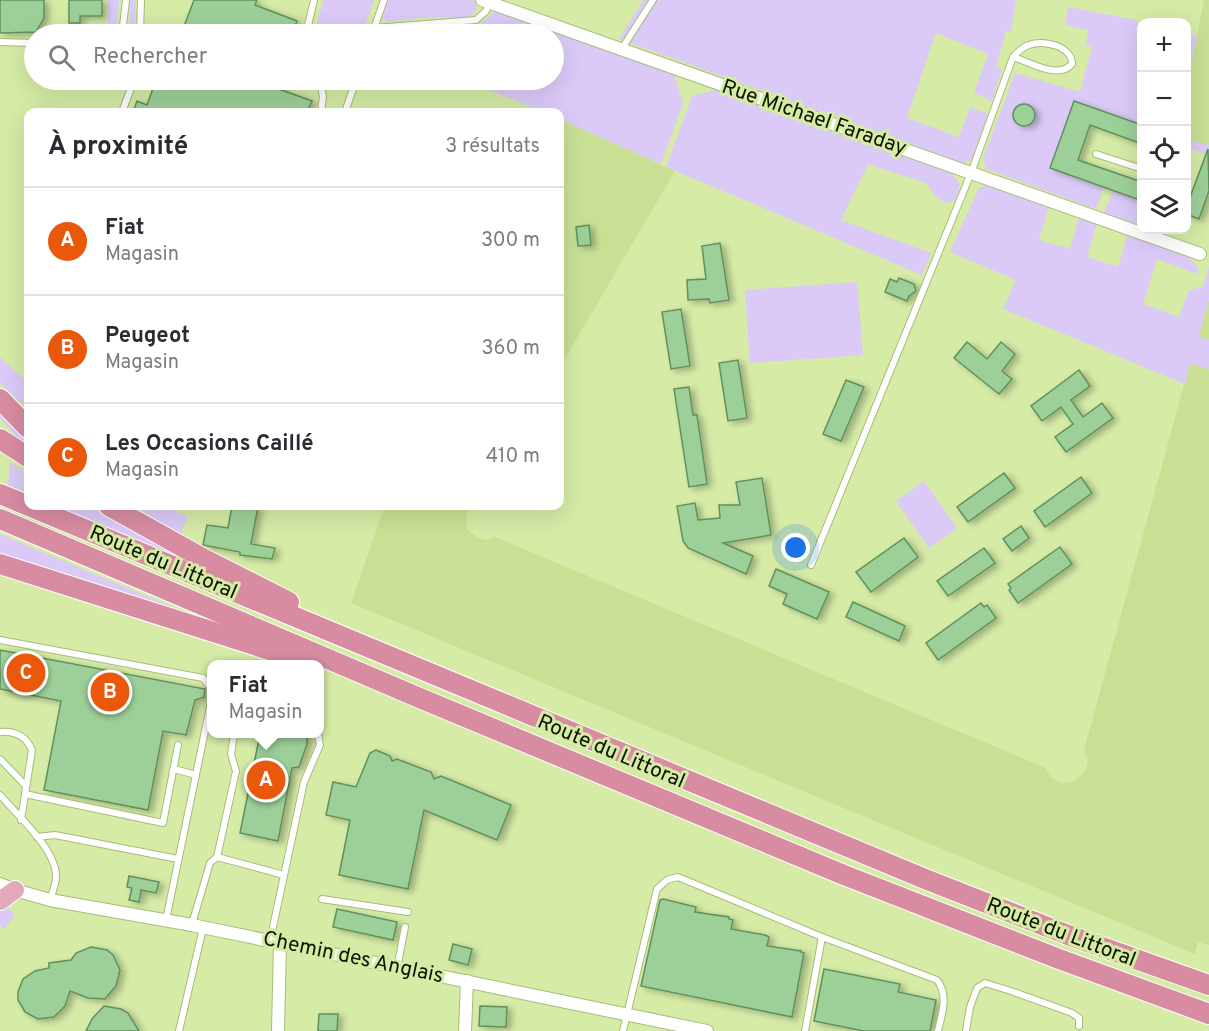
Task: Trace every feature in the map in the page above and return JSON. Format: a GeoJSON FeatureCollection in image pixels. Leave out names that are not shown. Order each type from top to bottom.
{"type":"FeatureCollection","features":[{"type":"Feature","properties":{"kind":"highway"},"geometry":{"type":"LineString","coordinates":[[0,399],[24,424]]}},
{"type":"Feature","properties":{"kind":"highway"},"geometry":{"type":"LineString","coordinates":[[0,439],[24,454]]}},
{"type":"Feature","properties":{"kind":"highway","name":"Route du Littoral"},"geometry":{"type":"LineString","coordinates":[[0,494],[24,504]]}},
{"type":"Feature","properties":{"kind":"highway","name":"Route du Littoral"},"geometry":{"type":"LineString","coordinates":[[38,510],[925,879],[1209,986]]}},
{"type":"Feature","properties":{"kind":"highway"},"geometry":{"type":"LineString","coordinates":[[116,510],[206,560],[442,679]]}},
{"type":"Feature","properties":{"kind":"highway"},"geometry":{"type":"LineString","coordinates":[[125,510],[148,528]]}},
{"type":"Feature","properties":{"kind":"highway","name":"Route du Littoral"},"geometry":{"type":"LineString","coordinates":[[0,519],[422,699],[928,909],[1209,1014]]}},
{"type":"Feature","properties":{"kind":"highway"},"geometry":{"type":"LineString","coordinates":[[1,564],[301,660]]}},
{"type":"Feature","properties":{"kind":"highway"},"geometry":{"type":"LineString","coordinates":[[324,667],[422,699]]}},
{"type":"Feature","properties":{"kind":"street","name":"Rue Michael Faraday"},"geometry":{"type":"LineString","coordinates":[[486,1],[548,24]]}},
{"type":"Feature","properties":{"kind":"street","name":"Rue Michael Faraday"},"geometry":{"type":"LineString","coordinates":[[564,30],[971,173],[1137,228]]}},
{"type":"Feature","properties":{"kind":"street","name":"Rue Michael Faraday"},"geometry":{"type":"LineString","coordinates":[[1153,234],[1200,254]]}},
{"type":"Feature","properties":{"kind":"street","name":"Chemin des Anglais"},"geometry":{"type":"LineString","coordinates":[[5,892],[197,926],[707,1031]]}},
{"type":"Feature","properties":{"kind":"street"},"geometry":{"type":"LineString","coordinates":[[275,943],[278,1031]]}},
{"type":"Feature","properties":{"kind":"street"},"geometry":{"type":"LineString","coordinates":[[465,1031],[467,981]]}},
{"type":"Feature","properties":{"kind":"lane"},"geometry":{"type":"LineString","coordinates":[[123,24],[126,0]]}},
{"type":"Feature","properties":{"kind":"lane"},"geometry":{"type":"LineString","coordinates":[[140,24],[141,0]]}},
{"type":"Feature","properties":{"kind":"lane"},"geometry":{"type":"LineString","coordinates":[[308,24],[314,0]]}},
{"type":"Feature","properties":{"kind":"lane"},"geometry":{"type":"LineString","coordinates":[[375,24],[384,0]]}},
{"type":"Feature","properties":{"kind":"lane"},"geometry":{"type":"LineString","coordinates":[[621,51],[653,0]]}},
{"type":"Feature","properties":{"kind":"lane"},"geometry":{"type":"LineString","coordinates":[[439,24],[476,20],[486,11],[486,1]]}},
{"type":"Feature","properties":{"kind":"lane"},"geometry":{"type":"LineString","coordinates":[[1043,42],[1045,34]]}},
{"type":"Feature","properties":{"kind":"lane"},"geometry":{"type":"LineString","coordinates":[[0,42],[24,43]]}},
{"type":"Feature","properties":{"kind":"lane"},"geometry":{"type":"LineString","coordinates":[[811,565],[971,173],[1013,57],[1021,49],[1031,44],[1043,42],[1065,49],[1071,55],[1072,64],[1066,70],[1058,72],[1013,57]]}},
{"type":"Feature","properties":{"kind":"lane"},"geometry":{"type":"LineString","coordinates":[[124,108],[130,90]]}},
{"type":"Feature","properties":{"kind":"lane"},"geometry":{"type":"LineString","coordinates":[[322,90],[322,108]]}},
{"type":"Feature","properties":{"kind":"lane"},"geometry":{"type":"LineString","coordinates":[[346,108],[353,90]]}},
{"type":"Feature","properties":{"kind":"lane"},"geometry":{"type":"LineString","coordinates":[[1096,154],[1137,167]]}},
{"type":"Feature","properties":{"kind":"lane"},"geometry":{"type":"LineString","coordinates":[[0,640],[203,678],[207,683]]}},
{"type":"Feature","properties":{"kind":"lane"},"geometry":{"type":"LineString","coordinates":[[166,920],[207,721]]}},
{"type":"Feature","properties":{"kind":"lane"},"geometry":{"type":"LineString","coordinates":[[0,732],[22,736],[29,742],[32,750],[21,820]]}},
{"type":"Feature","properties":{"kind":"lane"},"geometry":{"type":"LineString","coordinates":[[179,1031],[210,863],[217,857],[236,771],[231,754],[233,738]]}},
{"type":"Feature","properties":{"kind":"lane"},"geometry":{"type":"LineString","coordinates":[[275,943],[284,875],[304,782],[320,745],[319,738]]}},
{"type":"Feature","properties":{"kind":"lane"},"geometry":{"type":"LineString","coordinates":[[25,794],[163,823],[178,745]]}},
{"type":"Feature","properties":{"kind":"lane"},"geometry":{"type":"LineString","coordinates":[[0,759],[26,786]]}},
{"type":"Feature","properties":{"kind":"lane"},"geometry":{"type":"LineString","coordinates":[[174,769],[196,775]]}},
{"type":"Feature","properties":{"kind":"lane"},"geometry":{"type":"LineString","coordinates":[[0,795],[37,837],[54,863],[56,877],[50,900]]}},
{"type":"Feature","properties":{"kind":"lane"},"geometry":{"type":"LineString","coordinates":[[37,837],[55,835],[178,859]]}},
{"type":"Feature","properties":{"kind":"lane"},"geometry":{"type":"LineString","coordinates":[[217,857],[284,875]]}},
{"type":"Feature","properties":{"kind":"lane"},"geometry":{"type":"LineString","coordinates":[[623,1031],[657,889],[667,880],[678,877],[822,937],[937,980],[943,988],[945,998],[938,1031]]}},
{"type":"Feature","properties":{"kind":"lane"},"geometry":{"type":"LineString","coordinates":[[322,898],[408,912]]}},
{"type":"Feature","properties":{"kind":"lane"},"geometry":{"type":"LineString","coordinates":[[397,968],[405,927]]}},
{"type":"Feature","properties":{"kind":"lane"},"geometry":{"type":"LineString","coordinates":[[805,1031],[822,937]]}},
{"type":"Feature","properties":{"kind":"lane"},"geometry":{"type":"LineString","coordinates":[[966,1031],[970,1007],[977,988],[985,983],[1072,1013],[1079,1018],[1079,1026]]}},
{"type":"Feature","properties":{"kind":"shaded area"},"geometry":{"type":"Polygon","coordinates":[[[108,0],[119,0],[117,24],[108,24],[108,0]]]}},
{"type":"Feature","properties":{"kind":"shaded area"},"geometry":{"type":"Polygon","coordinates":[[[130,0],[136,0],[135,24],[129,24],[130,0]]]}},
{"type":"Feature","properties":{"kind":"shaded area"},"geometry":{"type":"Polygon","coordinates":[[[323,0],[374,0],[366,24],[317,24],[323,0]]]}},
{"type":"Feature","properties":{"kind":"shaded area"},"geometry":{"type":"Polygon","coordinates":[[[388,0],[471,0],[476,2],[477,10],[468,17],[428,17],[389,22],[382,18],[388,0]]]}},
{"type":"Feature","properties":{"kind":"shaded area"},"geometry":{"type":"Polygon","coordinates":[[[643,0],[1016,0],[1011,32],[1006,31],[996,67],[1002,69],[992,101],[974,93],[988,54],[936,33],[907,118],[959,137],[970,107],[988,114],[972,159],[963,163],[619,39],[643,0]]]}},
{"type":"Feature","properties":{"kind":"shaded area"},"geometry":{"type":"Polygon","coordinates":[[[1204,0],[1209,0],[1209,145],[1191,140],[1191,67],[1204,0]]]}},
{"type":"Feature","properties":{"kind":"shaded area"},"geometry":{"type":"Polygon","coordinates":[[[1068,7],[1136,20],[1137,22],[1137,123],[1074,101],[1050,168],[1104,187],[1096,209],[986,169],[983,159],[1015,73],[1080,92],[1092,47],[1086,45],[1088,30],[1065,25],[1068,7]]]}},
{"type":"Feature","properties":{"kind":"shaded area"},"geometry":{"type":"Polygon","coordinates":[[[496,11],[533,24],[480,24],[496,11]]]}},
{"type":"Feature","properties":{"kind":"shaded area"},"geometry":{"type":"Polygon","coordinates":[[[564,35],[674,74],[683,103],[661,164],[564,121],[564,108],[534,108],[489,90],[564,90],[564,35]]]}},
{"type":"Feature","properties":{"kind":"shaded area"},"geometry":{"type":"Polygon","coordinates":[[[1191,35],[1197,36],[1191,67],[1191,35]]]}},
{"type":"Feature","properties":{"kind":"shaded area"},"geometry":{"type":"Polygon","coordinates":[[[718,89],[950,171],[960,184],[956,200],[947,203],[937,198],[926,183],[868,164],[841,220],[931,253],[922,275],[666,167],[692,96],[718,89]]]}},
{"type":"Feature","properties":{"kind":"shaded area"},"geometry":{"type":"Polygon","coordinates":[[[564,121],[675,171],[564,360],[564,121]]]}},
{"type":"Feature","properties":{"kind":"shaded area"},"geometry":{"type":"Polygon","coordinates":[[[1191,140],[1209,145],[1209,155],[1191,149],[1191,140]]]}},
{"type":"Feature","properties":{"kind":"shaded area"},"geometry":{"type":"Polygon","coordinates":[[[988,185],[1049,206],[1039,240],[1070,249],[1079,217],[1097,223],[1087,257],[1118,267],[1128,234],[1186,254],[1199,269],[1197,274],[1157,259],[1143,304],[1179,317],[1189,290],[1203,287],[1209,267],[1209,299],[1199,336],[1209,340],[1209,369],[1190,363],[1185,384],[1003,309],[1016,280],[950,252],[979,188],[988,185]]]}},
{"type":"Feature","properties":{"kind":"shaded area"},"geometry":{"type":"Polygon","coordinates":[[[1113,190],[1137,199],[1137,224],[1104,213],[1113,190]]]}},
{"type":"Feature","properties":{"kind":"shaded area"},"geometry":{"type":"Polygon","coordinates":[[[857,282],[863,355],[750,363],[745,290],[857,282]]]}},
{"type":"Feature","properties":{"kind":"shaded area"},"geometry":{"type":"Polygon","coordinates":[[[1209,299],[1209,340],[1199,336],[1209,299]]]}},
{"type":"Feature","properties":{"kind":"shaded area"},"geometry":{"type":"Polygon","coordinates":[[[0,357],[24,379],[24,405],[0,383],[0,357]]]}},
{"type":"Feature","properties":{"kind":"shaded area"},"geometry":{"type":"Polygon","coordinates":[[[1190,363],[1209,369],[1209,945],[1198,942],[1195,954],[351,603],[384,510],[468,510],[466,516],[467,529],[478,538],[487,540],[495,537],[1046,768],[1051,778],[1062,783],[1075,781],[1086,770],[1088,760],[1084,750],[1190,363]]]}},
{"type":"Feature","properties":{"kind":"shaded area"},"geometry":{"type":"Polygon","coordinates":[[[0,404],[24,429],[24,446],[15,440],[16,436],[0,418],[0,404]]]}},
{"type":"Feature","properties":{"kind":"shaded area"},"geometry":{"type":"Polygon","coordinates":[[[10,462],[24,471],[24,491],[8,485],[10,462]]]}},
{"type":"Feature","properties":{"kind":"shaded area"},"geometry":{"type":"Polygon","coordinates":[[[924,481],[957,528],[929,548],[896,501],[924,481]]]}},
{"type":"Feature","properties":{"kind":"shaded area"},"geometry":{"type":"Polygon","coordinates":[[[66,510],[97,510],[179,552],[177,557],[66,510]]]}},
{"type":"Feature","properties":{"kind":"shaded area"},"geometry":{"type":"Polygon","coordinates":[[[142,510],[175,510],[188,515],[180,536],[142,510]]]}},
{"type":"Feature","properties":{"kind":"shaded area"},"geometry":{"type":"Polygon","coordinates":[[[0,534],[172,607],[171,612],[0,559],[0,534]]]}},
{"type":"Feature","properties":{"kind":"shaded area"},"geometry":{"type":"Polygon","coordinates":[[[7,907],[15,915],[4,929],[0,926],[0,911],[7,907]]]}},
{"type":"Feature","properties":{"kind":"building"},"geometry":{"type":"Polygon","coordinates":[[[0,0],[44,0],[44,18],[41,24],[24,24],[24,32],[0,33],[0,0]]]}},
{"type":"Feature","properties":{"kind":"building"},"geometry":{"type":"Polygon","coordinates":[[[69,0],[102,0],[102,16],[80,16],[80,23],[69,23],[69,0]]]}},
{"type":"Feature","properties":{"kind":"building"},"geometry":{"type":"Polygon","coordinates":[[[194,0],[257,0],[255,5],[297,21],[296,24],[185,24],[194,0]]]}},
{"type":"Feature","properties":{"kind":"building"},"geometry":{"type":"Polygon","coordinates":[[[152,90],[282,90],[312,101],[309,108],[134,108],[137,101],[147,105],[152,90]]]}},
{"type":"Feature","properties":{"kind":"building"},"geometry":{"type":"Polygon","coordinates":[[[1074,101],[1137,123],[1137,142],[1090,125],[1078,160],[1137,180],[1137,199],[1050,168],[1074,101]]]}},
{"type":"Feature","properties":{"kind":"building"},"geometry":{"type":"Polygon","coordinates":[[[1024,104],[1032,107],[1035,115],[1032,123],[1024,126],[1016,123],[1013,115],[1016,107],[1024,104]]]}},
{"type":"Feature","properties":{"kind":"building"},"geometry":{"type":"Polygon","coordinates":[[[1208,149],[1209,191],[1199,219],[1191,216],[1191,195],[1208,149]]]}},
{"type":"Feature","properties":{"kind":"building"},"geometry":{"type":"Polygon","coordinates":[[[589,225],[591,245],[578,246],[576,227],[589,225]]]}},
{"type":"Feature","properties":{"kind":"building"},"geometry":{"type":"Polygon","coordinates":[[[720,243],[729,300],[710,303],[709,299],[688,300],[687,280],[706,279],[702,246],[720,243]]]}},
{"type":"Feature","properties":{"kind":"building"},"geometry":{"type":"Polygon","coordinates":[[[899,278],[914,284],[916,291],[909,296],[907,301],[885,292],[890,279],[897,282],[899,278]]]}},
{"type":"Feature","properties":{"kind":"building"},"geometry":{"type":"Polygon","coordinates":[[[681,309],[690,366],[671,369],[662,312],[681,309]]]}},
{"type":"Feature","properties":{"kind":"building"},"geometry":{"type":"Polygon","coordinates":[[[967,342],[987,359],[1001,342],[1015,354],[1002,371],[1012,379],[999,394],[954,358],[967,342]]]}},
{"type":"Feature","properties":{"kind":"building"},"geometry":{"type":"Polygon","coordinates":[[[738,360],[747,418],[728,421],[719,363],[738,360]]]}},
{"type":"Feature","properties":{"kind":"building"},"geometry":{"type":"Polygon","coordinates":[[[1079,370],[1090,386],[1071,400],[1083,417],[1102,403],[1113,418],[1066,452],[1055,437],[1073,424],[1061,407],[1042,421],[1031,406],[1079,370]]]}},
{"type":"Feature","properties":{"kind":"building"},"geometry":{"type":"Polygon","coordinates":[[[846,380],[864,387],[841,441],[823,434],[846,380]]]}},
{"type":"Feature","properties":{"kind":"building"},"geometry":{"type":"Polygon","coordinates":[[[689,387],[693,415],[697,415],[707,484],[689,487],[674,389],[689,387]]]}},
{"type":"Feature","properties":{"kind":"building"},"geometry":{"type":"Polygon","coordinates":[[[1004,473],[1015,488],[968,522],[957,507],[1004,473]]]}},
{"type":"Feature","properties":{"kind":"building"},"geometry":{"type":"Polygon","coordinates":[[[1081,477],[1092,493],[1045,527],[1034,511],[1081,477]]]}},
{"type":"Feature","properties":{"kind":"building"},"geometry":{"type":"Polygon","coordinates":[[[762,478],[771,535],[723,543],[753,556],[746,574],[688,548],[683,541],[677,506],[695,503],[698,520],[720,518],[719,505],[740,505],[736,482],[762,478]]]}},
{"type":"Feature","properties":{"kind":"building"},"geometry":{"type":"Polygon","coordinates":[[[231,510],[257,510],[251,544],[275,548],[272,559],[240,555],[240,552],[203,545],[207,525],[228,528],[231,510]]]}},
{"type":"Feature","properties":{"kind":"building"},"geometry":{"type":"Polygon","coordinates":[[[1021,526],[1029,538],[1012,551],[1003,539],[1021,526]]]}},
{"type":"Feature","properties":{"kind":"building"},"geometry":{"type":"Polygon","coordinates":[[[904,538],[918,557],[871,592],[856,572],[904,538]]]}},
{"type":"Feature","properties":{"kind":"building"},"geometry":{"type":"Polygon","coordinates":[[[1060,547],[1072,564],[1018,603],[1009,590],[1011,588],[1008,584],[1060,547]]]}},
{"type":"Feature","properties":{"kind":"building"},"geometry":{"type":"Polygon","coordinates":[[[984,548],[995,563],[948,596],[937,581],[984,548]]]}},
{"type":"Feature","properties":{"kind":"building"},"geometry":{"type":"Polygon","coordinates":[[[776,569],[829,592],[817,619],[783,604],[787,594],[769,586],[776,569]]]}},
{"type":"Feature","properties":{"kind":"building"},"geometry":{"type":"Polygon","coordinates":[[[853,602],[905,626],[899,641],[846,617],[853,602]]]}},
{"type":"Feature","properties":{"kind":"building"},"geometry":{"type":"Polygon","coordinates":[[[981,603],[984,607],[987,605],[996,618],[938,660],[926,643],[981,603]]]}},
{"type":"Feature","properties":{"kind":"building"},"geometry":{"type":"Polygon","coordinates":[[[0,650],[205,689],[204,697],[195,700],[186,735],[163,731],[148,810],[44,790],[61,701],[0,689],[0,650]]]}},
{"type":"Feature","properties":{"kind":"building"},"geometry":{"type":"Polygon","coordinates":[[[259,738],[307,738],[299,767],[292,768],[278,841],[240,833],[259,738]]]}},
{"type":"Feature","properties":{"kind":"building"},"geometry":{"type":"Polygon","coordinates":[[[376,750],[390,756],[392,761],[397,759],[431,772],[434,779],[441,776],[511,805],[497,840],[424,810],[408,889],[339,875],[350,820],[326,815],[333,782],[356,787],[370,753],[376,750]]]}},
{"type":"Feature","properties":{"kind":"building"},"geometry":{"type":"Polygon","coordinates":[[[129,876],[159,882],[156,893],[141,890],[139,902],[129,900],[132,888],[127,887],[129,876]]]}},
{"type":"Feature","properties":{"kind":"building"},"geometry":{"type":"Polygon","coordinates":[[[660,900],[696,907],[695,912],[729,917],[733,920],[731,929],[765,935],[769,937],[767,946],[804,953],[792,1017],[641,986],[660,900]]]}},
{"type":"Feature","properties":{"kind":"building"},"geometry":{"type":"Polygon","coordinates":[[[337,909],[397,922],[393,940],[333,927],[337,909]]]}},
{"type":"Feature","properties":{"kind":"building"},"geometry":{"type":"Polygon","coordinates":[[[453,944],[472,949],[468,965],[449,960],[453,944]]]}},
{"type":"Feature","properties":{"kind":"building"},"geometry":{"type":"Polygon","coordinates":[[[91,947],[107,950],[113,955],[120,970],[116,986],[105,999],[88,998],[70,991],[65,1006],[54,1017],[38,1019],[25,1012],[18,1000],[18,992],[23,979],[35,971],[49,968],[49,963],[71,960],[76,953],[91,947]]]}},
{"type":"Feature","properties":{"kind":"building"},"geometry":{"type":"Polygon","coordinates":[[[824,969],[900,984],[898,992],[936,1000],[930,1031],[864,1031],[814,1021],[824,969]]]}},
{"type":"Feature","properties":{"kind":"building"},"geometry":{"type":"Polygon","coordinates":[[[104,1006],[121,1009],[128,1013],[139,1031],[86,1031],[92,1019],[104,1006]]]}},
{"type":"Feature","properties":{"kind":"building"},"geometry":{"type":"Polygon","coordinates":[[[480,1006],[507,1007],[506,1027],[479,1026],[480,1006]]]}},
{"type":"Feature","properties":{"kind":"building"},"geometry":{"type":"Polygon","coordinates":[[[319,1014],[338,1014],[337,1031],[318,1031],[319,1014]]]}},
{"type":"Feature","properties":{"kind":"place","name":"Les Occasions Caillé"},"geometry":{"type":"Point","coordinates":[26,673]}},
{"type":"Feature","properties":{"kind":"place","name":"Peugeot"},"geometry":{"type":"Point","coordinates":[110,692]}},
{"type":"Feature","properties":{"kind":"place","name":"Fiat"},"geometry":{"type":"Point","coordinates":[266,780]}}]}
